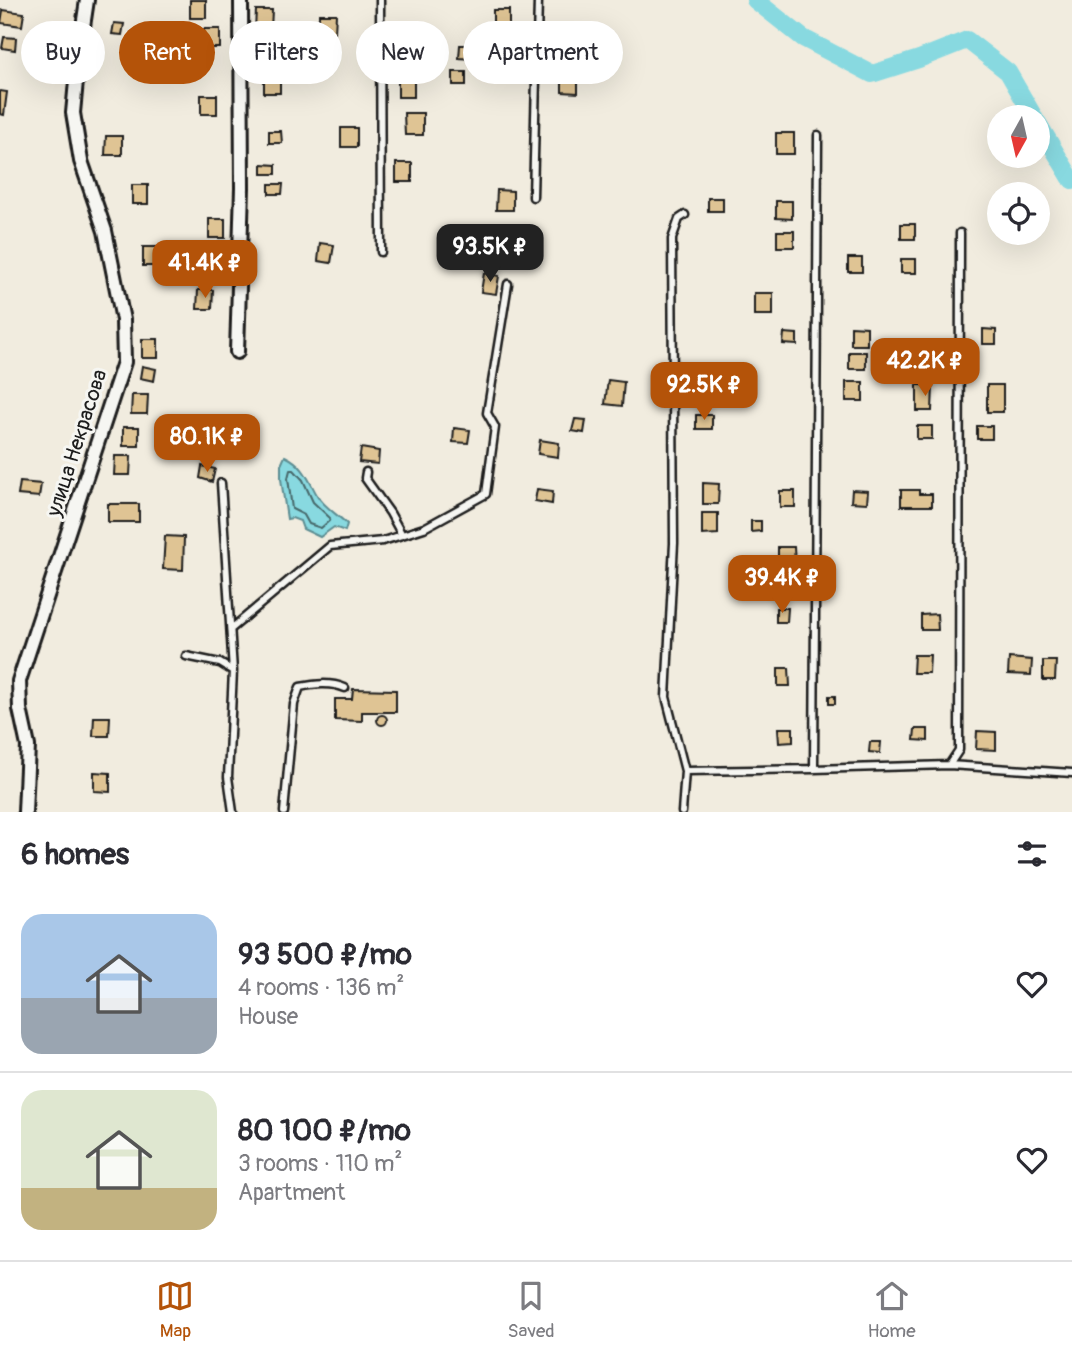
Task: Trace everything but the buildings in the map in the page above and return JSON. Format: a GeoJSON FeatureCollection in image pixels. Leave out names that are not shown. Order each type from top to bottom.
{"type":"FeatureCollection","features":[{"type":"Feature","properties":{"kind":"street","name":"улица Некрасова"},"geometry":{"type":"LineString","coordinates":[[25,812],[28,746],[20,709],[19,681],[124,362],[123,320],[105,231],[81,161],[74,113],[87,0]]}},
{"type":"Feature","properties":{"kind":"street"},"geometry":{"type":"LineString","coordinates":[[237,352],[242,188],[241,0]]}},
{"type":"Feature","properties":{"kind":"lane"},"geometry":{"type":"LineString","coordinates":[[380,0],[380,252]]}},
{"type":"Feature","properties":{"kind":"lane"},"geometry":{"type":"LineString","coordinates":[[533,197],[538,0]]}},
{"type":"Feature","properties":{"kind":"lane"},"geometry":{"type":"LineString","coordinates":[[814,769],[818,135]]}},
{"type":"Feature","properties":{"kind":"lane"},"geometry":{"type":"LineString","coordinates":[[682,812],[685,771],[666,697],[674,543],[672,239],[679,219],[685,215]]}},
{"type":"Feature","properties":{"kind":"lane"},"geometry":{"type":"LineString","coordinates":[[949,765],[959,750],[960,233]]}},
{"type":"Feature","properties":{"kind":"lane"},"geometry":{"type":"LineString","coordinates":[[231,629],[330,546],[383,541],[424,528],[486,494],[495,427],[487,413],[508,284]]}},
{"type":"Feature","properties":{"kind":"lane"},"geometry":{"type":"LineString","coordinates":[[366,472],[365,478],[390,513],[401,535]]}},
{"type":"Feature","properties":{"kind":"lane"},"geometry":{"type":"LineString","coordinates":[[221,483],[233,671],[228,777],[233,812]]}},
{"type":"Feature","properties":{"kind":"lane"},"geometry":{"type":"LineString","coordinates":[[186,656],[220,663],[233,671]]}},
{"type":"Feature","properties":{"kind":"lane"},"geometry":{"type":"LineString","coordinates":[[284,812],[294,704],[300,687],[316,684],[345,688]]}},
{"type":"Feature","properties":{"kind":"lane"},"geometry":{"type":"LineString","coordinates":[[685,771],[949,765],[1072,773]]}},
{"type":"Feature","properties":{"kind":"water"},"geometry":{"type":"Polygon","coordinates":[[[285,456],[301,468],[320,499],[347,524],[345,531],[334,527],[320,537],[303,529],[300,521],[287,519],[281,479],[281,465],[285,456]]]}},
{"type":"Feature","properties":{"kind":"waterway"},"geometry":{"type":"LineString","coordinates":[[755,0],[803,38],[872,74],[967,40],[1008,72],[1027,105]]}},
{"type":"Feature","properties":{"kind":"waterway"},"geometry":{"type":"LineString","coordinates":[[1050,143],[1072,180]]}}]}
